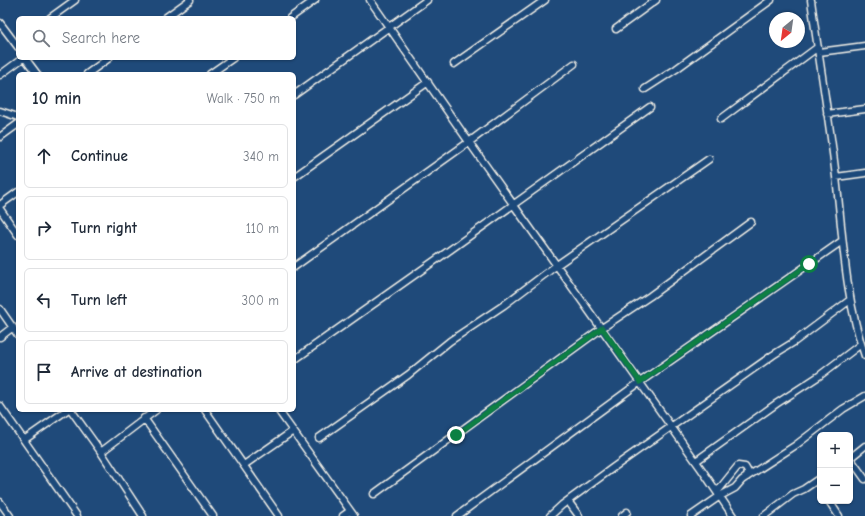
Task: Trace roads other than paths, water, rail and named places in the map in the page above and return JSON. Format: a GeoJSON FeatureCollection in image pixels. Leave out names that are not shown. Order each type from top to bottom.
{"type":"FeatureCollection","features":[{"type":"Feature","properties":{"kind":"street"},"geometry":{"type":"LineString","coordinates":[[53,16],[75,0]]}},
{"type":"Feature","properties":{"kind":"street"},"geometry":{"type":"LineString","coordinates":[[168,16],[190,0]]}},
{"type":"Feature","properties":{"kind":"street"},"geometry":{"type":"LineString","coordinates":[[293,16],[315,0]]}},
{"type":"Feature","properties":{"kind":"street"},"geometry":{"type":"LineString","coordinates":[[370,0],[696,461],[733,516]]}},
{"type":"Feature","properties":{"kind":"street"},"geometry":{"type":"LineString","coordinates":[[296,94],[428,0]]}},
{"type":"Feature","properties":{"kind":"street"},"geometry":{"type":"LineString","coordinates":[[454,64],[545,0]]}},
{"type":"Feature","properties":{"kind":"street"},"geometry":{"type":"LineString","coordinates":[[616,29],[656,0]]}},
{"type":"Feature","properties":{"kind":"street"},"geometry":{"type":"LineString","coordinates":[[645,89],[676,69],[771,0]]}},
{"type":"Feature","properties":{"kind":"street"},"geometry":{"type":"LineString","coordinates":[[811,0],[836,177],[842,241],[850,300],[865,356]]}},
{"type":"Feature","properties":{"kind":"street"},"geometry":{"type":"LineString","coordinates":[[0,23],[16,43]]}},
{"type":"Feature","properties":{"kind":"street"},"geometry":{"type":"LineString","coordinates":[[720,119],[818,50],[865,46]]}},
{"type":"Feature","properties":{"kind":"street"},"geometry":{"type":"LineString","coordinates":[[0,74],[21,60]]}},
{"type":"Feature","properties":{"kind":"street"},"geometry":{"type":"LineString","coordinates":[[26,60],[35,72]]}},
{"type":"Feature","properties":{"kind":"street"},"geometry":{"type":"LineString","coordinates":[[90,72],[107,60]]}},
{"type":"Feature","properties":{"kind":"street"},"geometry":{"type":"LineString","coordinates":[[213,72],[230,60]]}},
{"type":"Feature","properties":{"kind":"street"},"geometry":{"type":"LineString","coordinates":[[296,266],[469,142],[574,64]]}},
{"type":"Feature","properties":{"kind":"street"},"geometry":{"type":"LineString","coordinates":[[296,176],[428,82]]}},
{"type":"Feature","properties":{"kind":"street"},"geometry":{"type":"LineString","coordinates":[[296,359],[650,106]]}},
{"type":"Feature","properties":{"kind":"street"},"geometry":{"type":"LineString","coordinates":[[827,114],[865,109]]}},
{"type":"Feature","properties":{"kind":"street"},"geometry":{"type":"LineString","coordinates":[[0,111],[16,116]]}},
{"type":"Feature","properties":{"kind":"street"},"geometry":{"type":"LineString","coordinates":[[0,137],[16,125]]}},
{"type":"Feature","properties":{"kind":"street"},"geometry":{"type":"LineString","coordinates":[[319,438],[380,395],[450,342],[710,158]]}},
{"type":"Feature","properties":{"kind":"street"},"geometry":{"type":"LineString","coordinates":[[836,177],[865,173]]}},
{"type":"Feature","properties":{"kind":"street"},"geometry":{"type":"LineString","coordinates":[[0,205],[16,193]]}},
{"type":"Feature","properties":{"kind":"street"},"geometry":{"type":"LineString","coordinates":[[0,209],[16,232]]}},
{"type":"Feature","properties":{"kind":"street"},"geometry":{"type":"LineString","coordinates":[[374,494],[602,328],[650,296],[751,222]]}},
{"type":"Feature","properties":{"kind":"street"},"geometry":{"type":"LineString","coordinates":[[457,516],[640,382],[842,241]]}},
{"type":"Feature","properties":{"kind":"street"},"geometry":{"type":"LineString","coordinates":[[550,516],[568,500],[671,426],[794,342],[850,300]]}},
{"type":"Feature","properties":{"kind":"street"},"geometry":{"type":"LineString","coordinates":[[0,309],[16,332]]}},
{"type":"Feature","properties":{"kind":"street"},"geometry":{"type":"LineString","coordinates":[[0,338],[13,327]]}},
{"type":"Feature","properties":{"kind":"street"},"geometry":{"type":"LineString","coordinates":[[696,461],[776,404],[819,376],[861,344]]}},
{"type":"Feature","properties":{"kind":"street"},"geometry":{"type":"LineString","coordinates":[[719,494],[736,488],[747,477],[796,445],[843,409],[865,396]]}},
{"type":"Feature","properties":{"kind":"street"},"geometry":{"type":"LineString","coordinates":[[0,406],[77,516]]}},
{"type":"Feature","properties":{"kind":"street"},"geometry":{"type":"LineString","coordinates":[[24,440],[64,412]]}},
{"type":"Feature","properties":{"kind":"street"},"geometry":{"type":"LineString","coordinates":[[72,412],[143,516]]}},
{"type":"Feature","properties":{"kind":"street"},"geometry":{"type":"LineString","coordinates":[[101,452],[153,412]]}},
{"type":"Feature","properties":{"kind":"street"},"geometry":{"type":"LineString","coordinates":[[206,412],[279,516]]}},
{"type":"Feature","properties":{"kind":"street"},"geometry":{"type":"LineString","coordinates":[[279,412],[352,513],[343,516]]}},
{"type":"Feature","properties":{"kind":"street"},"geometry":{"type":"LineString","coordinates":[[144,418],[213,516]]}},
{"type":"Feature","properties":{"kind":"street"},"geometry":{"type":"LineString","coordinates":[[244,465],[293,431]]}},
{"type":"Feature","properties":{"kind":"street"},"geometry":{"type":"LineString","coordinates":[[853,456],[865,446]]}},
{"type":"Feature","properties":{"kind":"street"},"geometry":{"type":"LineString","coordinates":[[853,462],[865,479]]}},
{"type":"Feature","properties":{"kind":"street"},"geometry":{"type":"LineString","coordinates":[[691,516],[719,494],[738,466],[745,467],[748,472],[747,477]]}},
{"type":"Feature","properties":{"kind":"street"},"geometry":{"type":"LineString","coordinates":[[764,516],[793,494],[802,491],[817,480]]}},
{"type":"Feature","properties":{"kind":"street"},"geometry":{"type":"LineString","coordinates":[[568,500],[579,516]]}},
{"type":"Feature","properties":{"kind":"street"},"geometry":{"type":"LineString","coordinates":[[0,502],[10,516]]}},
{"type":"Feature","properties":{"kind":"street"},"geometry":{"type":"LineString","coordinates":[[831,504],[839,516]]}}]}
